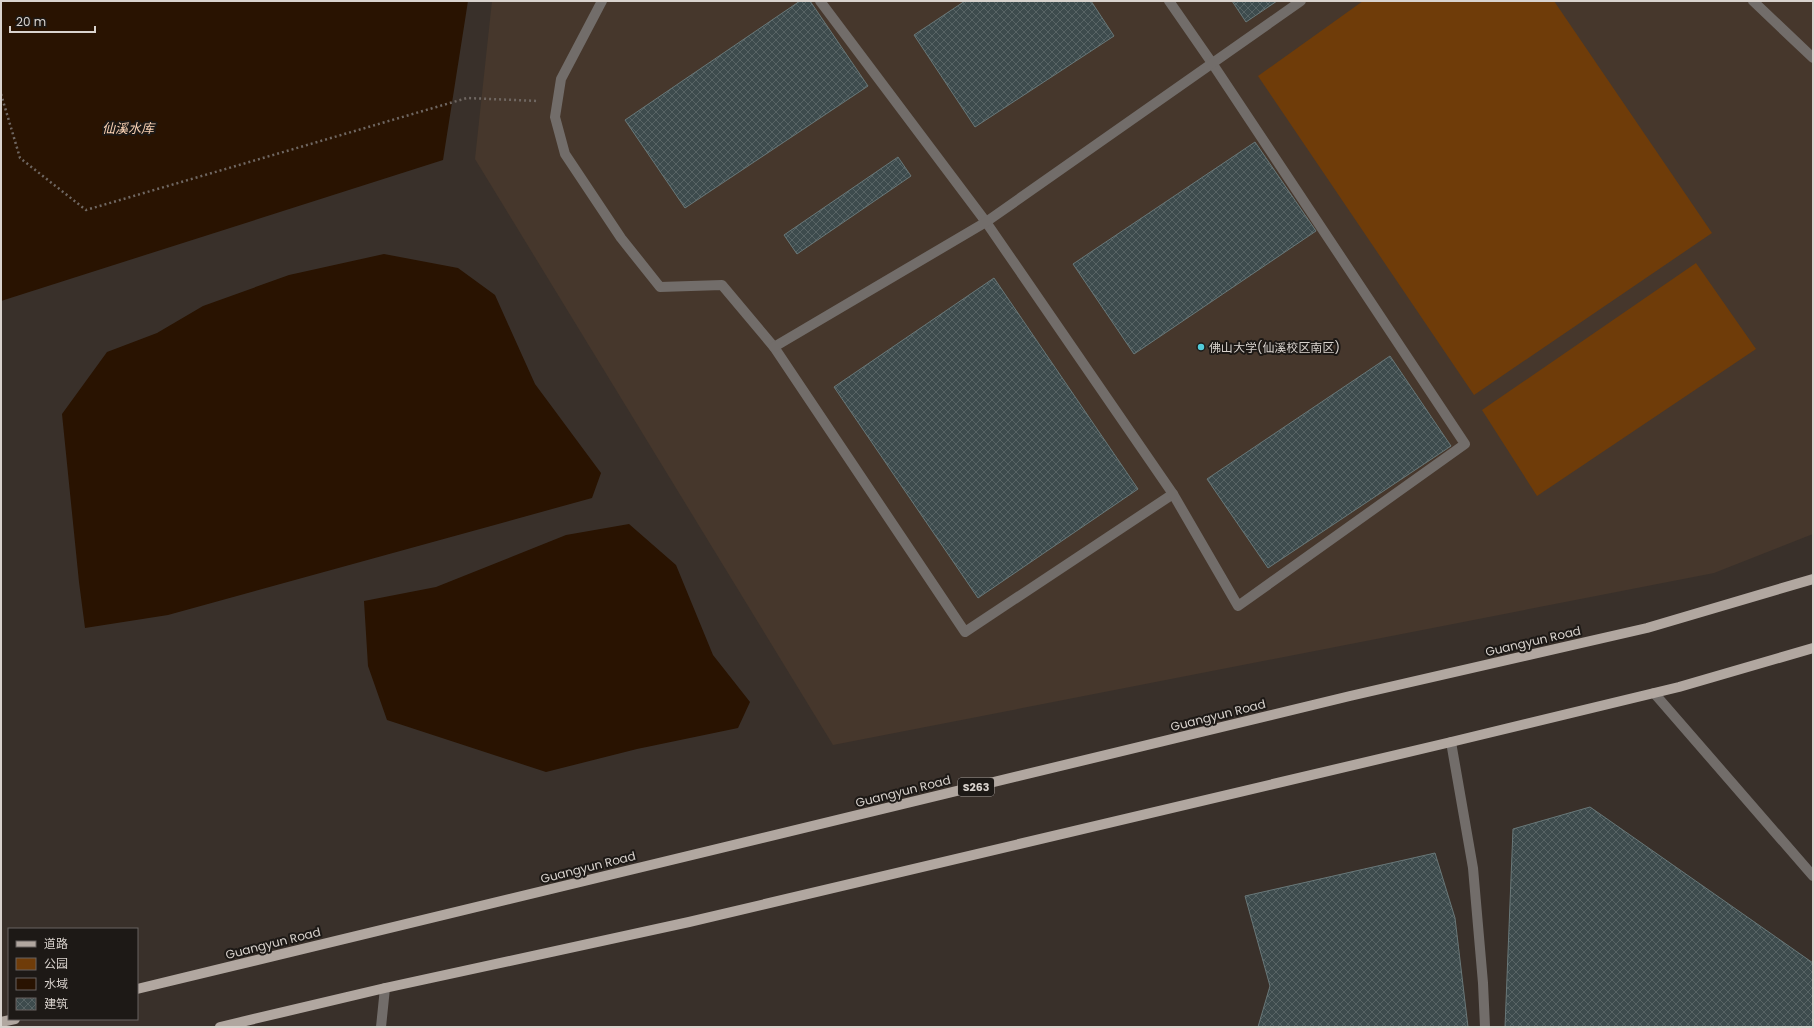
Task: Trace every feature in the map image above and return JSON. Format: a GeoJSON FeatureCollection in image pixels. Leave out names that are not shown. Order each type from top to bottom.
{"type":"FeatureCollection","features":[{"type":"Feature","properties":{"kind":"main road","name":"Guangyun Road"},"geometry":{"type":"LineString","coordinates":[[138,990],[1350,696],[1647,628],[1813,579]]}},
{"type":"Feature","properties":{"kind":"main road"},"geometry":{"type":"LineString","coordinates":[[220,1027],[385,988],[696,920],[1451,742],[1654,693],[1813,648]]}},
{"type":"Feature","properties":{"kind":"street"},"geometry":{"type":"LineString","coordinates":[[602,1],[561,78],[555,117],[565,154],[621,238],[660,287],[722,286],[774,347],[965,632],[1173,494]]}},
{"type":"Feature","properties":{"kind":"street"},"geometry":{"type":"LineString","coordinates":[[820,1],[986,222],[1173,494],[1238,606],[1465,444],[1212,63],[1169,1]]}},
{"type":"Feature","properties":{"kind":"street"},"geometry":{"type":"LineString","coordinates":[[774,347],[986,222],[1300,1]]}},
{"type":"Feature","properties":{"kind":"street"},"geometry":{"type":"LineString","coordinates":[[1753,1],[1813,58]]}},
{"type":"Feature","properties":{"kind":"street"},"geometry":{"type":"LineString","coordinates":[[1654,693],[1813,876]]}},
{"type":"Feature","properties":{"kind":"street"},"geometry":{"type":"LineString","coordinates":[[1451,742],[1473,868],[1483,983],[1485,1027]]}},
{"type":"Feature","properties":{"kind":"street"},"geometry":{"type":"LineString","coordinates":[[381,1027],[385,988]]}},
{"type":"Feature","properties":{"kind":"path"},"geometry":{"type":"LineString","coordinates":[[1,94],[20,158],[86,210],[467,98],[557,101]]}},
{"type":"Feature","properties":{"kind":"shaded area","name":"佛山大学(仙溪校区南区)"},"geometry":{"type":"Polygon","coordinates":[[[492,1],[1813,1],[1813,534],[1714,573],[833,745],[475,159],[492,1]]]}},
{"type":"Feature","properties":{"kind":"green space"},"geometry":{"type":"Polygon","coordinates":[[[1363,1],[1554,1],[1712,233],[1474,395],[1258,76],[1363,1]]]}},
{"type":"Feature","properties":{"kind":"green space"},"geometry":{"type":"Polygon","coordinates":[[[1696,263],[1756,349],[1537,496],[1482,410],[1696,263]]]}},
{"type":"Feature","properties":{"kind":"water","name":"仙溪水库"},"geometry":{"type":"Polygon","coordinates":[[[1,1],[468,1],[443,160],[1,301],[1,1]]]}},
{"type":"Feature","properties":{"kind":"water"},"geometry":{"type":"Polygon","coordinates":[[[384,254],[458,268],[495,295],[535,384],[601,473],[592,498],[168,615],[85,628],[62,414],[107,352],[157,333],[203,306],[289,275],[384,254]]]}},
{"type":"Feature","properties":{"kind":"water"},"geometry":{"type":"Polygon","coordinates":[[[629,524],[676,565],[713,655],[750,702],[738,728],[637,749],[546,772],[387,720],[368,666],[364,601],[436,587],[566,535],[629,524]]]}},
{"type":"Feature","properties":{"kind":"building"},"geometry":{"type":"Polygon","coordinates":[[[800,1],[810,1],[868,86],[685,208],[625,120],[800,1]]]}},
{"type":"Feature","properties":{"kind":"building"},"geometry":{"type":"Polygon","coordinates":[[[965,1],[1091,1],[1114,36],[975,127],[914,35],[965,1]]]}},
{"type":"Feature","properties":{"kind":"building"},"geometry":{"type":"Polygon","coordinates":[[[1232,1],[1277,1],[1246,22],[1232,1]]]}},
{"type":"Feature","properties":{"kind":"building"},"geometry":{"type":"Polygon","coordinates":[[[1255,142],[1316,231],[1134,354],[1073,264],[1255,142]]]}},
{"type":"Feature","properties":{"kind":"building"},"geometry":{"type":"Polygon","coordinates":[[[898,157],[911,176],[797,254],[784,235],[898,157]]]}},
{"type":"Feature","properties":{"kind":"building"},"geometry":{"type":"Polygon","coordinates":[[[994,278],[1138,489],[978,598],[834,387],[994,278]]]}},
{"type":"Feature","properties":{"kind":"building"},"geometry":{"type":"Polygon","coordinates":[[[1390,356],[1451,446],[1268,568],[1207,479],[1390,356]]]}},
{"type":"Feature","properties":{"kind":"building"},"geometry":{"type":"Polygon","coordinates":[[[1590,807],[1813,963],[1813,1027],[1505,1027],[1513,829],[1590,807]]]}},
{"type":"Feature","properties":{"kind":"building"},"geometry":{"type":"Polygon","coordinates":[[[1435,853],[1455,918],[1468,1027],[1258,1027],[1270,986],[1245,896],[1435,853]]]}},
{"type":"Feature","properties":{"kind":"place","name":"佛山大学(仙溪校区南区)"},"geometry":{"type":"Point","coordinates":[1201,347]}}]}
